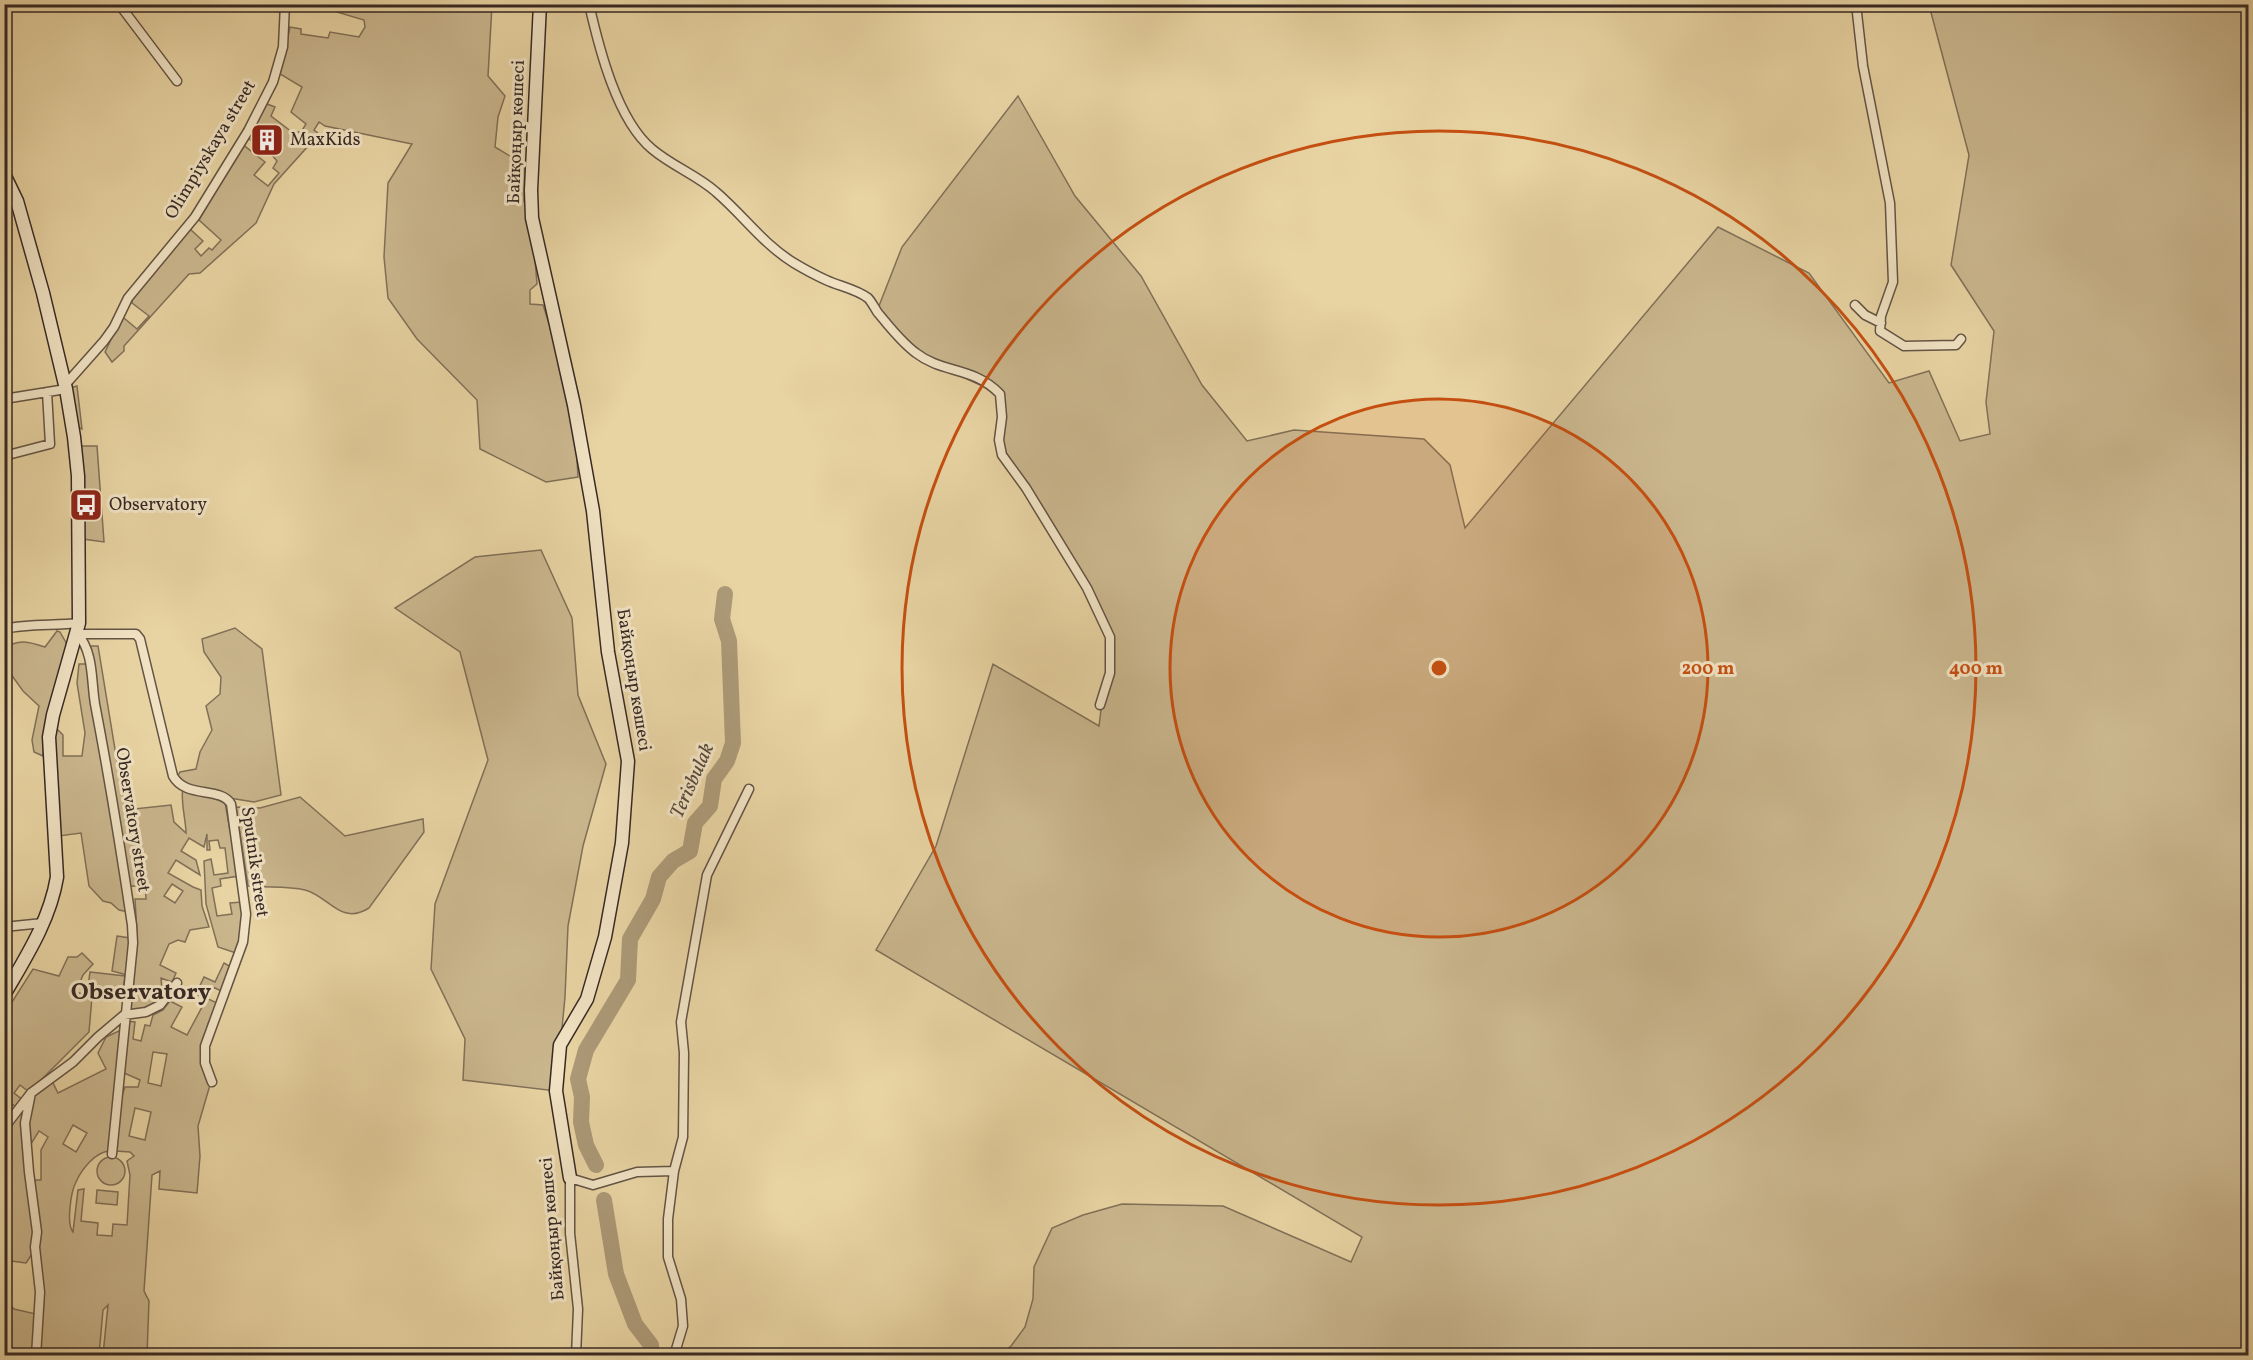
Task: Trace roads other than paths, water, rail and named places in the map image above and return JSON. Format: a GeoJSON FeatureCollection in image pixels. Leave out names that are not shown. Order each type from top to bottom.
{"type":"FeatureCollection","features":[{"type":"Feature","properties":{"kind":"street"},"geometry":{"type":"LineString","coordinates":[[119,4],[177,81]]}},
{"type":"Feature","properties":{"kind":"street"},"geometry":{"type":"LineString","coordinates":[[272,4],[285,7]]}},
{"type":"Feature","properties":{"kind":"street","name":"Байқоңыр көшесі"},"geometry":{"type":"LineString","coordinates":[[540,4],[531,190],[532,218],[574,405],[591,501],[608,652],[627,761],[622,843],[605,937],[587,999],[560,1045],[556,1090],[570,1178],[570,1233],[578,1309],[576,1356]]}},
{"type":"Feature","properties":{"kind":"street"},"geometry":{"type":"LineString","coordinates":[[589,4],[597,42],[614,88],[628,120],[651,148],[702,180],[729,203],[758,235],[792,262],[868,299],[897,336],[916,353],[932,363],[964,371],[989,383],[1000,394],[1002,417],[999,440],[1002,455],[1026,488],[1087,588],[1110,637],[1110,673],[1100,705]]}},
{"type":"Feature","properties":{"kind":"street"},"geometry":{"type":"LineString","coordinates":[[1856,4],[1863,66],[1890,202],[1893,282],[1881,316],[1880,331],[1904,346],[1956,345],[1961,339]]}},
{"type":"Feature","properties":{"kind":"street","name":"Olimpiyskaya street"},"geometry":{"type":"LineString","coordinates":[[66,387],[114,327],[128,298],[195,217],[248,131],[273,82],[284,47],[285,7]]}},
{"type":"Feature","properties":{"kind":"street"},"geometry":{"type":"LineString","coordinates":[[4,174],[17,201],[43,293],[66,387],[78,476],[78,629],[53,715],[49,737],[57,877],[54,898],[35,942],[4,995]]}},
{"type":"Feature","properties":{"kind":"street"},"geometry":{"type":"LineString","coordinates":[[1855,305],[1865,315],[1881,322]]}},
{"type":"Feature","properties":{"kind":"street"},"geometry":{"type":"LineString","coordinates":[[4,399],[66,387]]}},
{"type":"Feature","properties":{"kind":"street"},"geometry":{"type":"LineString","coordinates":[[4,456],[50,444],[47,392]]}},
{"type":"Feature","properties":{"kind":"street"},"geometry":{"type":"LineString","coordinates":[[4,628],[29,625],[78,629]]}},
{"type":"Feature","properties":{"kind":"street","name":"Observatory street"},"geometry":{"type":"LineString","coordinates":[[78,629],[90,659],[94,699],[112,790],[132,925],[133,943],[124,1015],[112,1154]]}},
{"type":"Feature","properties":{"kind":"street","name":"Sputnik street"},"geometry":{"type":"LineString","coordinates":[[78,629],[136,633],[140,639],[173,776],[184,787],[224,797],[231,804],[246,927],[243,942],[205,1046],[206,1063],[213,1082]]}},
{"type":"Feature","properties":{"kind":"street"},"geometry":{"type":"LineString","coordinates":[[674,1356],[683,1326],[681,1299],[668,1257],[668,1219],[674,1171],[683,1137],[684,1053],[681,1022],[707,875],[749,789]]}},
{"type":"Feature","properties":{"kind":"street"},"geometry":{"type":"LineString","coordinates":[[4,927],[43,923]]}},
{"type":"Feature","properties":{"kind":"street"},"geometry":{"type":"LineString","coordinates":[[4,1128],[31,1093],[74,1062],[124,1015],[143,1013],[153,1009],[177,983]]}},
{"type":"Feature","properties":{"kind":"street"},"geometry":{"type":"LineString","coordinates":[[31,1093],[25,1123],[29,1172],[38,1232],[35,1247],[40,1292],[36,1356]]}},
{"type":"Feature","properties":{"kind":"street"},"geometry":{"type":"LineString","coordinates":[[570,1178],[593,1185],[637,1172],[674,1171]]}},
{"type":"Feature","properties":{"kind":"waterway","name":"Terisbulak"},"geometry":{"type":"LineString","coordinates":[[596,1165],[586,1145],[581,1122],[582,1097],[578,1079],[586,1050],[628,980],[630,939],[653,899],[659,877],[673,861],[690,851],[695,823],[710,806],[714,779],[727,761],[733,743],[729,641],[722,619],[725,594]]}},
{"type":"Feature","properties":{"kind":"waterway","name":"Terisbulak"},"geometry":{"type":"LineString","coordinates":[[604,1200],[616,1274],[635,1324],[651,1345],[652,1356]]}},
{"type":"Feature","properties":{"kind":"place","name":"MaxKids"},"geometry":{"type":"Point","coordinates":[267,140]}},
{"type":"Feature","properties":{"kind":"place","name":"Observatory"},"geometry":{"type":"Point","coordinates":[86,505]}},
{"type":"Feature","properties":{"kind":"district","name":"Observatory"},"geometry":{"type":"Point","coordinates":[141,993]}}]}
